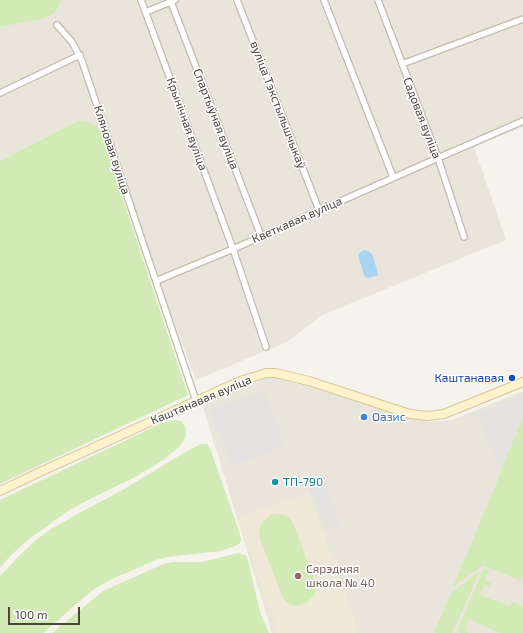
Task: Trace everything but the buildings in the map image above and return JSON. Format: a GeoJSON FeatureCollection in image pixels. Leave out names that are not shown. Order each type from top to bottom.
{"type":"FeatureCollection","features":[{"type":"Feature","properties":{"kind":"main road","name":"Каштанавая вуліца"},"geometry":{"type":"LineString","coordinates":[[0,491],[240,381],[266,373],[276,373],[310,381],[410,414],[428,416],[444,414],[523,382]]}},
{"type":"Feature","properties":{"kind":"street","name":"Крынічная вуліца"},"geometry":{"type":"LineString","coordinates":[[141,0],[233,249],[266,346]]}},
{"type":"Feature","properties":{"kind":"street","name":"вуліца Тэкстыльшчыкаў"},"geometry":{"type":"LineString","coordinates":[[237,0],[319,210]]}},
{"type":"Feature","properties":{"kind":"street"},"geometry":{"type":"LineString","coordinates":[[324,0],[393,177]]}},
{"type":"Feature","properties":{"kind":"street","name":"Садовая вуліца"},"geometry":{"type":"LineString","coordinates":[[378,0],[438,158],[464,237]]}},
{"type":"Feature","properties":{"kind":"street"},"geometry":{"type":"LineString","coordinates":[[146,12],[173,1]]}},
{"type":"Feature","properties":{"kind":"street","name":"Спартыўная вуліца"},"geometry":{"type":"LineString","coordinates":[[173,1],[261,236]]}},
{"type":"Feature","properties":{"kind":"street"},"geometry":{"type":"LineString","coordinates":[[402,64],[523,19]]}},
{"type":"Feature","properties":{"kind":"street","name":"Кляновая вуліца"},"geometry":{"type":"LineString","coordinates":[[57,25],[72,42],[80,55],[196,401]]}},
{"type":"Feature","properties":{"kind":"street"},"geometry":{"type":"LineString","coordinates":[[0,93],[80,55]]}},
{"type":"Feature","properties":{"kind":"street","name":"Кветкавая вуліца"},"geometry":{"type":"LineString","coordinates":[[156,281],[233,249],[393,177],[523,121]]}},
{"type":"Feature","properties":{"kind":"shaded area"},"geometry":{"type":"Polygon","coordinates":[[[61,0],[523,0],[523,127],[474,147],[506,240],[322,315],[287,342],[196,380],[98,128],[76,122],[0,161],[0,27],[43,19],[58,8],[61,0]]]}},
{"type":"Feature","properties":{"kind":"shaded area"},"geometry":{"type":"Polygon","coordinates":[[[275,374],[430,422],[452,420],[523,391],[523,633],[272,633],[202,403],[275,374]]]}},
{"type":"Feature","properties":{"kind":"shaded area"},"geometry":{"type":"Polygon","coordinates":[[[264,390],[285,446],[232,466],[210,410],[264,390]]]}},
{"type":"Feature","properties":{"kind":"shaded area"},"geometry":{"type":"Polygon","coordinates":[[[523,394],[523,418],[501,470],[476,414],[523,394]]]}},
{"type":"Feature","properties":{"kind":"shaded area"},"geometry":{"type":"Polygon","coordinates":[[[323,476],[341,525],[326,532],[307,482],[323,476]]]}},
{"type":"Feature","properties":{"kind":"shaded area","name":"Сярэдняя школа № 40"},"geometry":{"type":"Polygon","coordinates":[[[309,493],[359,633],[278,633],[237,518],[309,493]]]}},
{"type":"Feature","properties":{"kind":"green space"},"geometry":{"type":"Polygon","coordinates":[[[0,0],[61,0],[54,13],[43,19],[0,27],[0,0]]]}},
{"type":"Feature","properties":{"kind":"green space"},"geometry":{"type":"Polygon","coordinates":[[[82,121],[94,125],[101,133],[188,395],[0,484],[0,161],[76,122],[82,121]]]}},
{"type":"Feature","properties":{"kind":"green space"},"geometry":{"type":"Polygon","coordinates":[[[523,401],[523,577],[521,581],[483,565],[453,587],[499,477],[523,401]]]}},
{"type":"Feature","properties":{"kind":"green space"},"geometry":{"type":"Polygon","coordinates":[[[175,420],[181,421],[186,429],[186,435],[178,448],[163,460],[135,477],[71,509],[29,539],[10,556],[0,568],[0,500],[160,424],[175,420]]]}},
{"type":"Feature","properties":{"kind":"green space"},"geometry":{"type":"Polygon","coordinates":[[[201,444],[207,444],[210,448],[240,534],[240,543],[221,551],[167,557],[156,560],[112,579],[94,589],[43,633],[0,633],[0,576],[23,552],[51,529],[121,491],[201,444]]]}},
{"type":"Feature","properties":{"kind":"green space"},"geometry":{"type":"Polygon","coordinates":[[[275,514],[285,515],[292,521],[315,581],[316,590],[314,595],[304,604],[295,606],[286,602],[283,598],[260,539],[259,529],[263,521],[275,514]]]}},
{"type":"Feature","properties":{"kind":"green space"},"geometry":{"type":"Polygon","coordinates":[[[238,553],[247,556],[260,612],[269,633],[52,633],[103,591],[152,569],[174,562],[202,562],[238,553]]]}},
{"type":"Feature","properties":{"kind":"green space"},"geometry":{"type":"Polygon","coordinates":[[[484,568],[489,570],[485,580],[491,583],[489,587],[484,584],[479,595],[510,606],[513,602],[523,606],[523,633],[500,633],[469,619],[464,630],[469,633],[461,633],[457,631],[484,568]]]}},
{"type":"Feature","properties":{"kind":"green space"},"geometry":{"type":"Polygon","coordinates":[[[480,571],[452,633],[434,633],[451,593],[480,571]]]}},
{"type":"Feature","properties":{"kind":"water"},"geometry":{"type":"Polygon","coordinates":[[[364,250],[372,254],[378,275],[368,278],[365,277],[358,256],[360,252],[364,250]]]}},
{"type":"Feature","properties":{"kind":"place","name":"Каштанавая"},"geometry":{"type":"Point","coordinates":[512,378]}},
{"type":"Feature","properties":{"kind":"place","name":"Оазис"},"geometry":{"type":"Point","coordinates":[364,417]}},
{"type":"Feature","properties":{"kind":"place","name":"ТП-790"},"geometry":{"type":"Point","coordinates":[275,482]}},
{"type":"Feature","properties":{"kind":"place","name":"Сярэдняя школа № 40"},"geometry":{"type":"Point","coordinates":[298,576]}}]}
